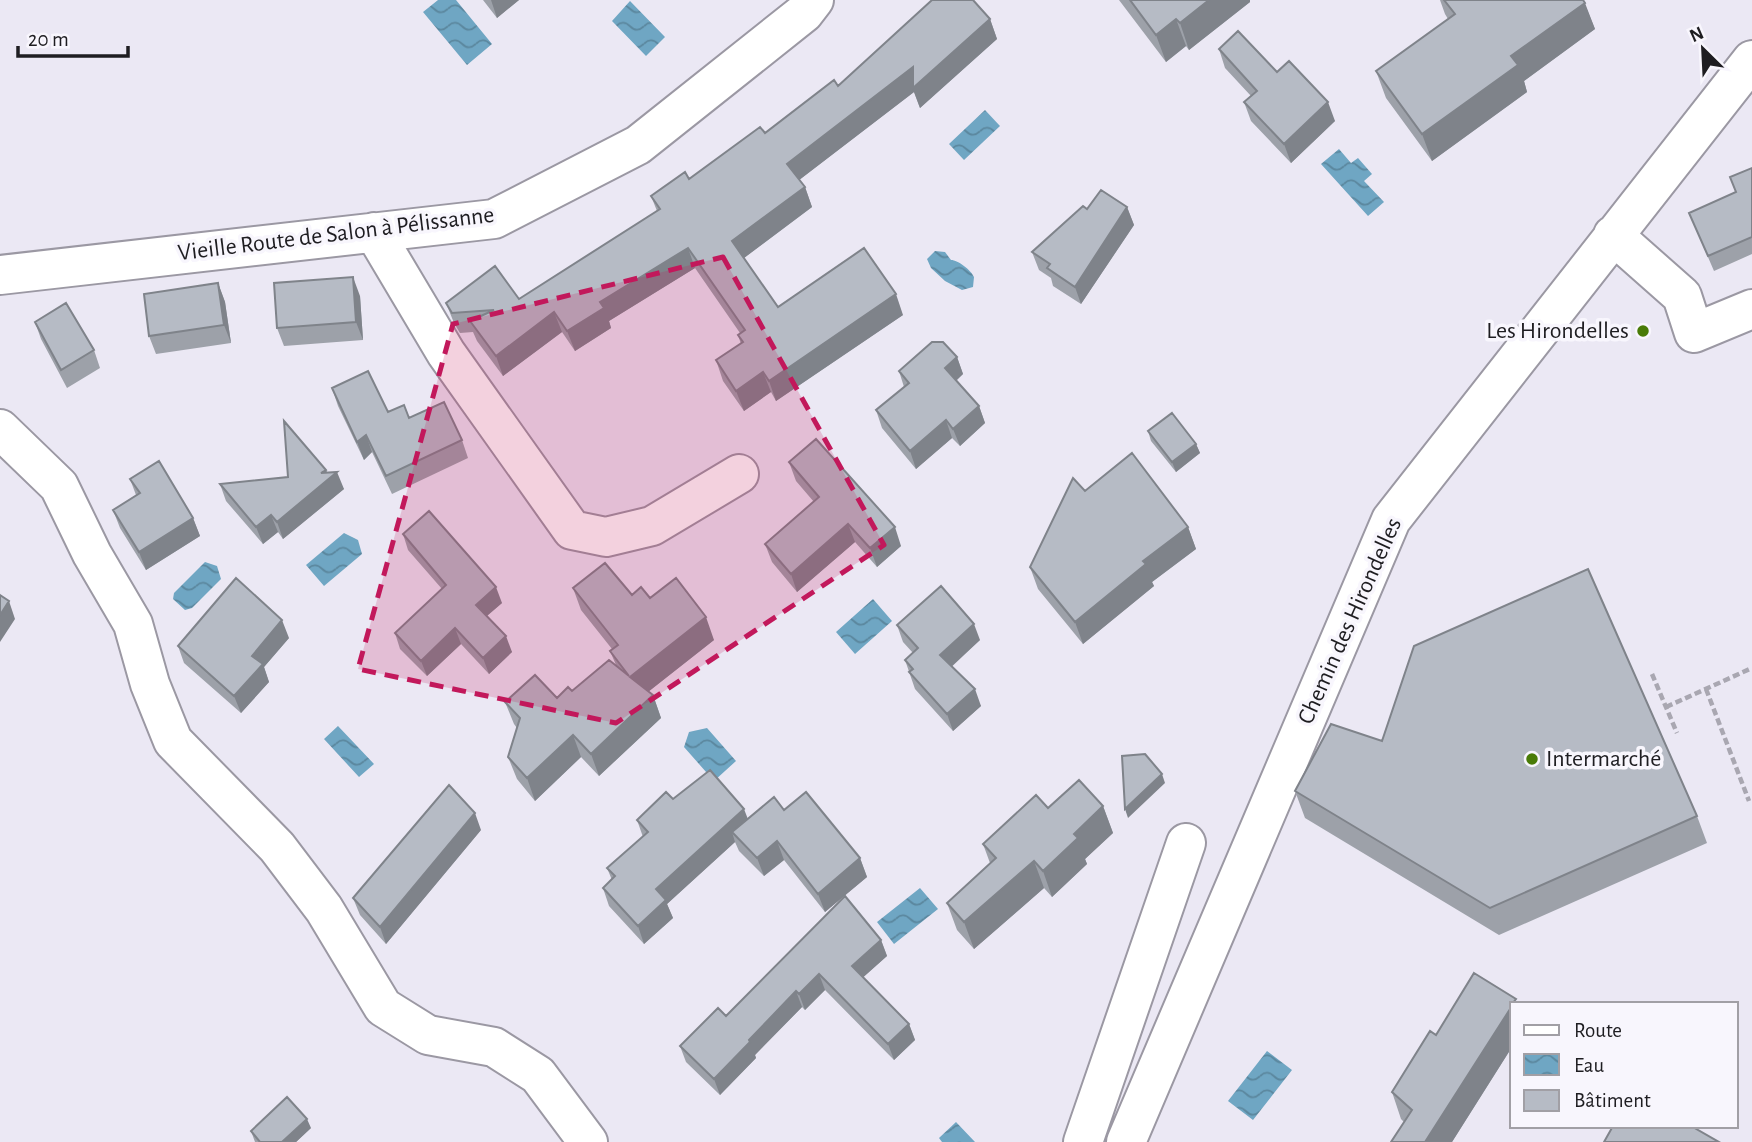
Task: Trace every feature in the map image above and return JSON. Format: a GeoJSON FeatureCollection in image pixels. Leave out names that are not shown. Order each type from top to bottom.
{"type":"FeatureCollection","features":[{"type":"Feature","properties":{"kind":"street","name":"Vieille Route de Salon à Pélissanne"},"geometry":{"type":"LineString","coordinates":[[0,275],[494,219],[638,145],[804,13],[814,0]]}},
{"type":"Feature","properties":{"kind":"street","name":"Chemin des Hirondelles"},"geometry":{"type":"LineString","coordinates":[[1126,1142],[1391,520],[1752,60]]}},
{"type":"Feature","properties":{"kind":"street"},"geometry":{"type":"LineString","coordinates":[[374,232],[446,353],[572,530],[606,537],[652,526],[738,474]]}},
{"type":"Feature","properties":{"kind":"street"},"geometry":{"type":"LineString","coordinates":[[1613,235],[1682,296],[1694,333],[1752,309]]}},
{"type":"Feature","properties":{"kind":"street"},"geometry":{"type":"LineString","coordinates":[[0,429],[59,486],[92,554],[134,624],[150,684],[173,741],[277,847],[324,909],[383,1007],[428,1035],[494,1047],[538,1075],[588,1142]]}},
{"type":"Feature","properties":{"kind":"street"},"geometry":{"type":"LineString","coordinates":[[1083,1142],[1186,844]]}},
{"type":"Feature","properties":{"kind":"path"},"geometry":{"type":"LineString","coordinates":[[1666,707],[1752,668]]}},
{"type":"Feature","properties":{"kind":"path"},"geometry":{"type":"LineString","coordinates":[[1652,674],[1677,733]]}},
{"type":"Feature","properties":{"kind":"path"},"geometry":{"type":"LineString","coordinates":[[1706,689],[1749,801]]}},
{"type":"Feature","properties":{"kind":"highlighted area"},"geometry":{"type":"Polygon","coordinates":[[[723,257],[884,545],[616,723],[358,669],[453,324],[723,257]]]}},
{"type":"Feature","properties":{"kind":"water"},"geometry":{"type":"Polygon","coordinates":[[[438,0],[456,0],[492,44],[467,65],[423,12],[438,0]]]}},
{"type":"Feature","properties":{"kind":"water"},"geometry":{"type":"Polygon","coordinates":[[[630,1],[665,37],[646,56],[612,21],[630,1]]]}},
{"type":"Feature","properties":{"kind":"water"},"geometry":{"type":"Polygon","coordinates":[[[985,110],[1000,126],[964,160],[949,144],[985,110]]]}},
{"type":"Feature","properties":{"kind":"water"},"geometry":{"type":"Polygon","coordinates":[[[1339,149],[1351,163],[1358,158],[1372,174],[1364,181],[1384,202],[1368,216],[1321,164],[1339,149]]]}},
{"type":"Feature","properties":{"kind":"water"},"geometry":{"type":"Polygon","coordinates":[[[935,251],[945,252],[951,260],[967,269],[974,277],[973,287],[962,290],[945,281],[931,268],[927,259],[935,251]]]}},
{"type":"Feature","properties":{"kind":"water"},"geometry":{"type":"Polygon","coordinates":[[[344,533],[358,540],[362,554],[324,586],[306,565],[344,533]]]}},
{"type":"Feature","properties":{"kind":"water"},"geometry":{"type":"Polygon","coordinates":[[[205,562],[217,566],[221,579],[192,608],[185,610],[173,599],[174,593],[205,562]]]}},
{"type":"Feature","properties":{"kind":"water"},"geometry":{"type":"Polygon","coordinates":[[[873,599],[892,621],[855,654],[836,632],[873,599]]]}},
{"type":"Feature","properties":{"kind":"water"},"geometry":{"type":"Polygon","coordinates":[[[338,726],[374,764],[359,777],[324,739],[338,726]]]}},
{"type":"Feature","properties":{"kind":"water"},"geometry":{"type":"Polygon","coordinates":[[[707,728],[736,761],[714,781],[684,747],[689,732],[707,728]]]}},
{"type":"Feature","properties":{"kind":"water"},"geometry":{"type":"Polygon","coordinates":[[[920,888],[938,909],[894,944],[877,922],[920,888]]]}},
{"type":"Feature","properties":{"kind":"water"},"geometry":{"type":"Polygon","coordinates":[[[1267,1051],[1292,1070],[1253,1120],[1228,1101],[1267,1051]]]}},
{"type":"Feature","properties":{"kind":"water"},"geometry":{"type":"Polygon","coordinates":[[[956,1122],[975,1142],[942,1142],[939,1138],[956,1122]]]}},
{"type":"Feature","properties":{"kind":"building"},"geometry":{"type":"Polygon","coordinates":[[[932,0],[973,0],[990,19],[913,88],[913,67],[787,164],[805,187],[732,241],[778,307],[864,248],[896,294],[769,381],[763,372],[736,391],[716,360],[743,342],[738,335],[745,330],[688,248],[600,302],[604,308],[567,331],[554,312],[496,356],[470,321],[494,310],[452,313],[446,303],[495,266],[519,299],[660,209],[651,196],[685,172],[689,179],[760,127],[765,133],[834,80],[838,86],[932,0]]]}},
{"type":"Feature","properties":{"kind":"building"},"geometry":{"type":"Polygon","coordinates":[[[1130,0],[1209,0],[1180,23],[1176,19],[1156,35],[1130,0]]]}},
{"type":"Feature","properties":{"kind":"building"},"geometry":{"type":"Polygon","coordinates":[[[1444,0],[1583,0],[1585,3],[1511,56],[1518,65],[1422,134],[1376,71],[1455,14],[1444,0]]]}},
{"type":"Feature","properties":{"kind":"building"},"geometry":{"type":"Polygon","coordinates":[[[1238,31],[1277,72],[1289,61],[1328,102],[1284,144],[1244,102],[1257,91],[1219,49],[1238,31]]]}},
{"type":"Feature","properties":{"kind":"building"},"geometry":{"type":"Polygon","coordinates":[[[1752,168],[1752,237],[1708,256],[1689,213],[1736,192],[1730,177],[1752,168]]]}},
{"type":"Feature","properties":{"kind":"building"},"geometry":{"type":"Polygon","coordinates":[[[1101,190],[1127,207],[1075,287],[1047,268],[1050,264],[1032,252],[1083,206],[1087,209],[1101,190]]]}},
{"type":"Feature","properties":{"kind":"building"},"geometry":{"type":"Polygon","coordinates":[[[353,277],[356,322],[277,328],[274,283],[353,277]]]}},
{"type":"Feature","properties":{"kind":"building"},"geometry":{"type":"Polygon","coordinates":[[[218,283],[224,325],[149,336],[144,294],[218,283]]]}},
{"type":"Feature","properties":{"kind":"building"},"geometry":{"type":"Polygon","coordinates":[[[66,303],[94,350],[61,370],[35,322],[66,303]]]}},
{"type":"Feature","properties":{"kind":"building"},"geometry":{"type":"Polygon","coordinates":[[[932,342],[943,342],[957,357],[945,368],[979,406],[953,429],[946,420],[910,451],[876,410],[909,383],[899,371],[932,342]]]}},
{"type":"Feature","properties":{"kind":"building"},"geometry":{"type":"Polygon","coordinates":[[[368,371],[388,412],[404,405],[409,418],[444,402],[462,440],[386,476],[366,435],[357,442],[332,388],[368,371]]]}},
{"type":"Feature","properties":{"kind":"building"},"geometry":{"type":"Polygon","coordinates":[[[1172,413],[1196,444],[1172,462],[1148,431],[1172,413]]]}},
{"type":"Feature","properties":{"kind":"building"},"geometry":{"type":"Polygon","coordinates":[[[284,421],[326,470],[321,473],[337,472],[277,522],[271,515],[256,527],[220,484],[288,477],[284,421]]]}},
{"type":"Feature","properties":{"kind":"building"},"geometry":{"type":"Polygon","coordinates":[[[816,439],[895,527],[870,548],[848,524],[791,574],[765,544],[819,497],[789,462],[816,439]]]}},
{"type":"Feature","properties":{"kind":"building"},"geometry":{"type":"Polygon","coordinates":[[[1132,453],[1188,527],[1143,561],[1146,564],[1075,622],[1030,567],[1073,478],[1085,491],[1132,453]]]}},
{"type":"Feature","properties":{"kind":"building"},"geometry":{"type":"Polygon","coordinates":[[[159,461],[193,518],[139,552],[113,510],[140,493],[130,479],[159,461]]]}},
{"type":"Feature","properties":{"kind":"building"},"geometry":{"type":"Polygon","coordinates":[[[429,511],[496,587],[476,605],[506,636],[483,658],[455,628],[421,661],[395,633],[446,585],[403,534],[429,511]]]}},
{"type":"Feature","properties":{"kind":"building"},"geometry":{"type":"Polygon","coordinates":[[[605,563],[632,595],[641,587],[650,598],[676,578],[706,617],[630,677],[653,695],[591,754],[573,735],[527,778],[508,757],[520,718],[505,702],[535,675],[557,698],[568,687],[572,691],[609,660],[629,676],[610,651],[618,645],[573,588],[605,563]]]}},
{"type":"Feature","properties":{"kind":"building","name":"Intermarché"},"geometry":{"type":"Polygon","coordinates":[[[1588,569],[1697,816],[1490,908],[1295,791],[1331,724],[1382,741],[1414,646],[1588,569]]]}},
{"type":"Feature","properties":{"kind":"building"},"geometry":{"type":"Polygon","coordinates":[[[236,578],[282,620],[252,656],[263,664],[234,696],[178,646],[236,578]]]}},
{"type":"Feature","properties":{"kind":"building"},"geometry":{"type":"Polygon","coordinates":[[[941,586],[974,624],[940,655],[975,689],[947,714],[909,672],[913,669],[905,660],[918,648],[897,625],[941,586]]]}},
{"type":"Feature","properties":{"kind":"building"},"geometry":{"type":"Polygon","coordinates":[[[0,595],[9,601],[0,615],[0,595]]]}},
{"type":"Feature","properties":{"kind":"building"},"geometry":{"type":"Polygon","coordinates":[[[1145,754],[1162,774],[1125,809],[1122,756],[1145,754]]]}},
{"type":"Feature","properties":{"kind":"building"},"geometry":{"type":"Polygon","coordinates":[[[710,770],[744,809],[656,889],[666,900],[638,926],[603,888],[615,876],[607,868],[648,832],[637,820],[666,792],[673,799],[710,770]]]}},
{"type":"Feature","properties":{"kind":"building"},"geometry":{"type":"Polygon","coordinates":[[[1079,780],[1103,806],[1074,834],[1078,838],[1043,871],[1034,861],[964,922],[947,903],[996,858],[983,844],[1036,795],[1048,808],[1079,780]]]}},
{"type":"Feature","properties":{"kind":"building"},"geometry":{"type":"Polygon","coordinates":[[[449,785],[475,813],[380,927],[353,898],[449,785]]]}},
{"type":"Feature","properties":{"kind":"building"},"geometry":{"type":"Polygon","coordinates":[[[806,792],[860,858],[818,894],[777,841],[757,858],[732,832],[774,797],[784,810],[806,792]]]}},
{"type":"Feature","properties":{"kind":"building"},"geometry":{"type":"Polygon","coordinates":[[[845,896],[881,940],[852,966],[909,1024],[888,1044],[819,974],[799,994],[796,991],[714,1079],[680,1046],[718,1008],[726,1016],[845,896]]]}},
{"type":"Feature","properties":{"kind":"building"},"geometry":{"type":"Polygon","coordinates":[[[1474,973],[1516,999],[1510,1002],[1510,1009],[1425,1142],[1391,1142],[1412,1110],[1392,1092],[1430,1031],[1436,1035],[1474,973]]]}},
{"type":"Feature","properties":{"kind":"building"},"geometry":{"type":"Polygon","coordinates":[[[287,1097],[307,1119],[282,1142],[260,1142],[251,1131],[287,1097]]]}},
{"type":"Feature","properties":{"kind":"building"},"geometry":{"type":"Polygon","coordinates":[[[1612,1128],[1694,1128],[1719,1142],[1604,1142],[1612,1128]]]}},
{"type":"Feature","properties":{"kind":"place","name":"Les Hirondelles"},"geometry":{"type":"Point","coordinates":[1643,331]}},
{"type":"Feature","properties":{"kind":"place","name":"Intermarché"},"geometry":{"type":"Point","coordinates":[1532,759]}}]}
